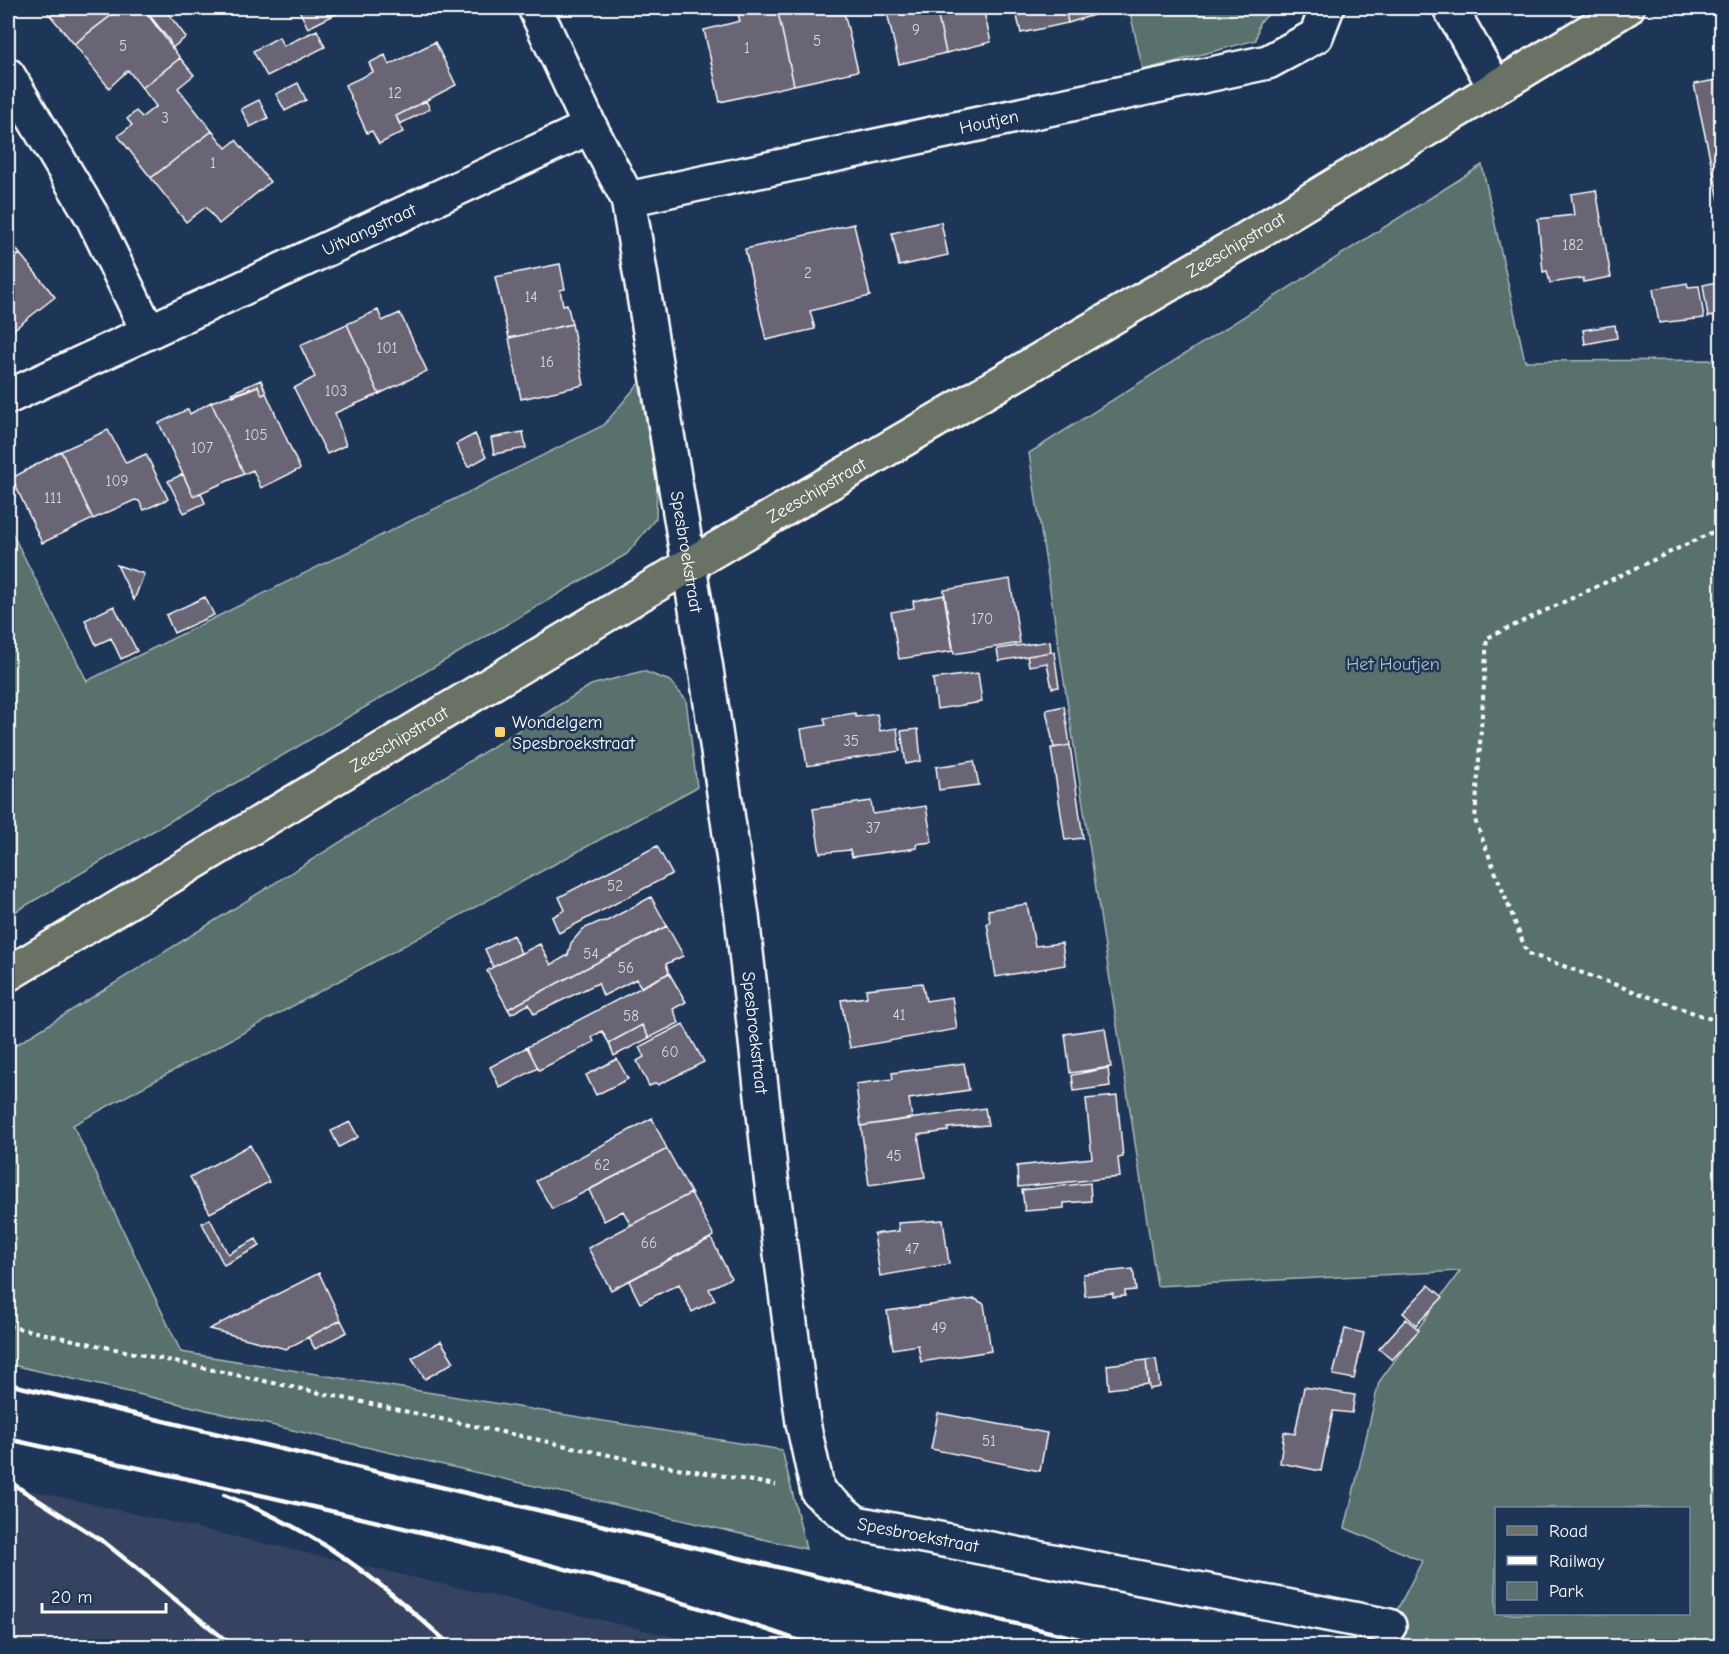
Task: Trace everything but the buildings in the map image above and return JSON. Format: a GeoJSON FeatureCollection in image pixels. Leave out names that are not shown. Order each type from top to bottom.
{"type":"FeatureCollection","features":[{"type":"Feature","properties":{"kind":"main road","name":"Zeeschipstraat"},"geometry":{"type":"LineString","coordinates":[[8,974],[689,565],[1243,241],[1627,8]]}},
{"type":"Feature","properties":{"kind":"street","name":"Spesbroekstraat"},"geometry":{"type":"LineString","coordinates":[[535,8],[590,127],[628,199],[689,565],[742,916],[771,1177],[803,1423],[818,1492],[856,1523],[1389,1626]]}},
{"type":"Feature","properties":{"kind":"street","name":"Houtjen"},"geometry":{"type":"LineString","coordinates":[[628,199],[1268,62],[1316,36],[1327,8]]}},
{"type":"Feature","properties":{"kind":"street"},"geometry":{"type":"LineString","coordinates":[[1450,8],[1495,87]]}},
{"type":"Feature","properties":{"kind":"street"},"geometry":{"type":"LineString","coordinates":[[8,75],[93,216],[148,331]]}},
{"type":"Feature","properties":{"kind":"street","name":"Uitvangstraat"},"geometry":{"type":"LineString","coordinates":[[8,397],[590,127]]}},
{"type":"Feature","properties":{"kind":"path"},"geometry":{"type":"LineString","coordinates":[[1722,517],[1713,532],[1487,638],[1475,820],[1527,953],[1722,1023]]}},
{"type":"Feature","properties":{"kind":"path"},"geometry":{"type":"LineString","coordinates":[[8,1326],[637,1461],[818,1492]]}},
{"type":"Feature","properties":{"kind":"shaded area"},"geometry":{"type":"Polygon","coordinates":[[[8,1485],[715,1646],[8,1646],[8,1485]]]}},
{"type":"Feature","properties":{"kind":"green space"},"geometry":{"type":"Polygon","coordinates":[[[1129,8],[1276,8],[1259,23],[1256,40],[1143,70],[1129,8]]]}},
{"type":"Feature","properties":{"kind":"green space","name":"Het Houtjen"},"geometry":{"type":"Polygon","coordinates":[[[1482,165],[1525,361],[1721,360],[1721,1646],[1385,1646],[1389,1626],[1422,1561],[1345,1528],[1379,1382],[1460,1271],[1157,1286],[1029,453],[1482,165]]]}},
{"type":"Feature","properties":{"kind":"green space"},"geometry":{"type":"Polygon","coordinates":[[[639,383],[657,481],[656,518],[627,554],[8,916],[8,525],[87,681],[604,425],[639,383]]]}},
{"type":"Feature","properties":{"kind":"green space"},"geometry":{"type":"Polygon","coordinates":[[[643,671],[670,681],[686,700],[697,787],[73,1125],[181,1352],[782,1450],[806,1549],[8,1364],[8,1050],[591,685],[643,671]]]}},
{"type":"Feature","properties":{"kind":"railway"},"geometry":{"type":"LineString","coordinates":[[8,1384],[1109,1646]]}},
{"type":"Feature","properties":{"kind":"railway"},"geometry":{"type":"LineString","coordinates":[[8,1439],[414,1530],[616,1583],[814,1646]]}},
{"type":"Feature","properties":{"kind":"railway"},"geometry":{"type":"LineString","coordinates":[[8,1481],[104,1542],[233,1646]]}},
{"type":"Feature","properties":{"kind":"railway"},"geometry":{"type":"LineString","coordinates":[[224,1495],[289,1524],[318,1541],[372,1578],[451,1646]]}},
{"type":"Feature","properties":{"kind":"place","name":"Wondelgem Spesbroekstraat"},"geometry":{"type":"Point","coordinates":[500,732]}}]}
